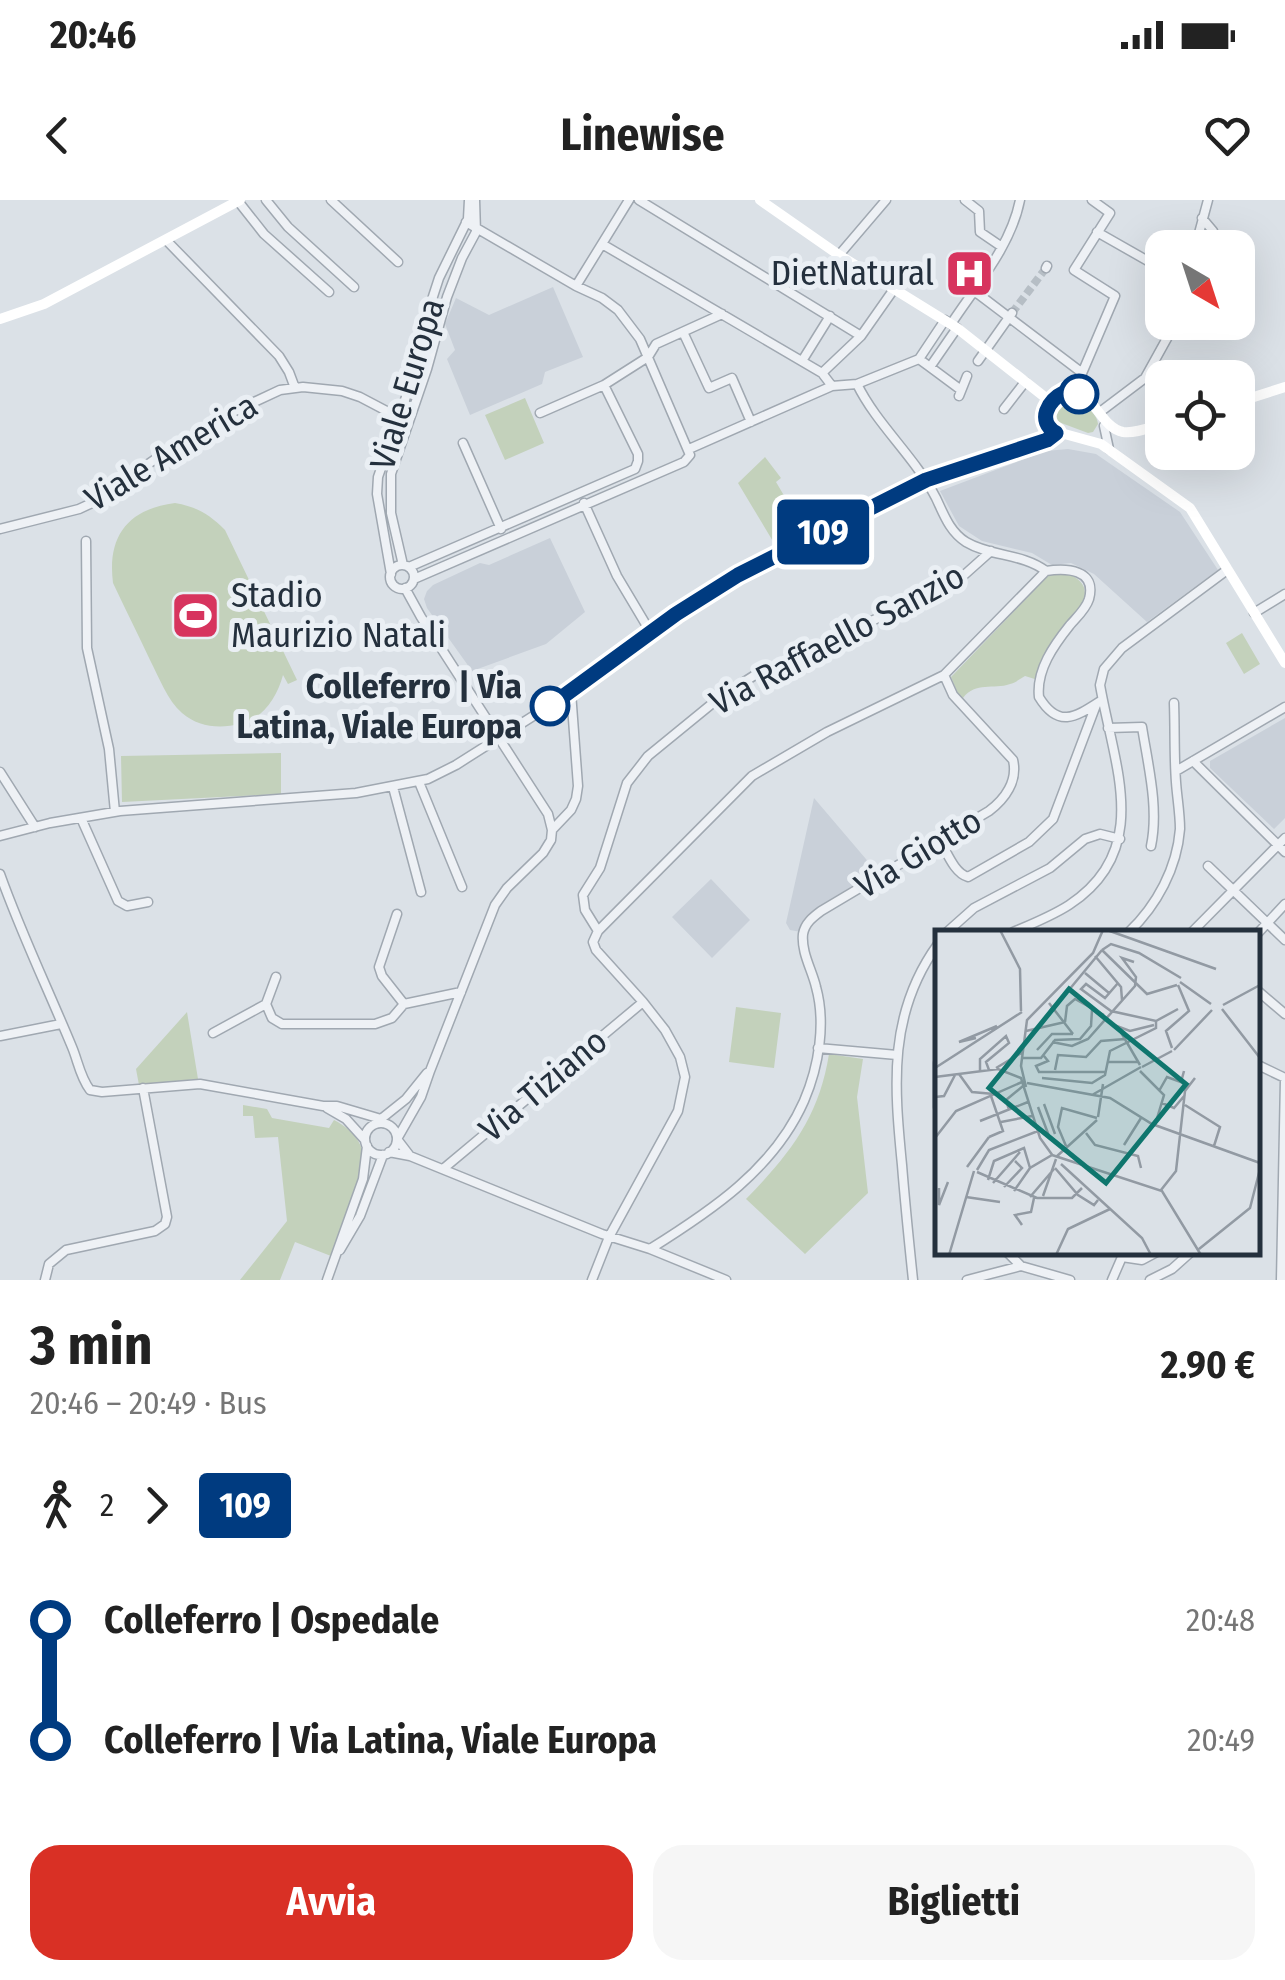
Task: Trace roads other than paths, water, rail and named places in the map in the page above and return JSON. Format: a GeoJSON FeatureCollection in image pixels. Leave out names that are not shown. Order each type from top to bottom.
{"type":"FeatureCollection","features":[{"type":"Feature","properties":{"kind":"main road"},"geometry":{"type":"LineString","coordinates":[[0,319],[44,304],[167,240],[223,204],[239,200]]}},
{"type":"Feature","properties":{"kind":"main road"},"geometry":{"type":"LineString","coordinates":[[760,200],[839,255],[951,324],[1051,402]]}},
{"type":"Feature","properties":{"kind":"main road"},"geometry":{"type":"LineString","coordinates":[[1255,397],[1285,387]]}},
{"type":"Feature","properties":{"kind":"main road"},"geometry":{"type":"LineString","coordinates":[[1145,428],[1124,432],[1115,428],[1088,400],[1074,392],[1060,394],[1046,412],[1050,430],[1109,449],[1190,508],[1285,663]]}},
{"type":"Feature","properties":{"kind":"main road"},"geometry":{"type":"LineString","coordinates":[[1090,442],[1099,436],[1103,418]]}},
{"type":"Feature","properties":{"kind":"street"},"geometry":{"type":"LineString","coordinates":[[239,200],[267,238],[329,292]]}},
{"type":"Feature","properties":{"kind":"street"},"geometry":{"type":"LineString","coordinates":[[266,200],[288,227],[354,287]]}},
{"type":"Feature","properties":{"kind":"street"},"geometry":{"type":"LineString","coordinates":[[331,200],[398,262]]}},
{"type":"Feature","properties":{"kind":"street","name":"Viale Europa"},"geometry":{"type":"LineString","coordinates":[[391,574],[376,491],[379,473],[414,374],[439,278],[466,222],[472,200]]}},
{"type":"Feature","properties":{"kind":"street","name":"Viale Europa"},"geometry":{"type":"LineString","coordinates":[[406,566],[392,513],[391,474],[449,291],[477,229],[472,200]]}},
{"type":"Feature","properties":{"kind":"street"},"geometry":{"type":"LineString","coordinates":[[576,286],[629,200]]}},
{"type":"Feature","properties":{"kind":"street"},"geometry":{"type":"LineString","coordinates":[[639,200],[861,336]]}},
{"type":"Feature","properties":{"kind":"street"},"geometry":{"type":"LineString","coordinates":[[839,255],[886,200]]}},
{"type":"Feature","properties":{"kind":"street"},"geometry":{"type":"LineString","coordinates":[[966,200],[979,211],[980,232],[1002,247]]}},
{"type":"Feature","properties":{"kind":"street"},"geometry":{"type":"LineString","coordinates":[[1074,392],[1115,296],[1074,270],[1110,213],[1093,200]]}},
{"type":"Feature","properties":{"kind":"street"},"geometry":{"type":"LineString","coordinates":[[1199,230],[1208,200]]}},
{"type":"Feature","properties":{"kind":"street"},"geometry":{"type":"LineString","coordinates":[[930,367],[951,324],[1002,247],[1019,204]]}},
{"type":"Feature","properties":{"kind":"street"},"geometry":{"type":"LineString","coordinates":[[1202,218],[1212,230]]}},
{"type":"Feature","properties":{"kind":"street"},"geometry":{"type":"LineString","coordinates":[[466,222],[615,307],[634,329],[689,453]]}},
{"type":"Feature","properties":{"kind":"street"},"geometry":{"type":"LineString","coordinates":[[1097,232],[1145,259]]}},
{"type":"Feature","properties":{"kind":"street"},"geometry":{"type":"LineString","coordinates":[[167,240],[279,356],[296,388]]}},
{"type":"Feature","properties":{"kind":"street"},"geometry":{"type":"LineString","coordinates":[[602,244],[822,373],[832,386]]}},
{"type":"Feature","properties":{"kind":"street"},"geometry":{"type":"LineString","coordinates":[[822,373],[861,336],[894,289]]}},
{"type":"Feature","properties":{"kind":"street"},"geometry":{"type":"LineString","coordinates":[[973,290],[1011,315],[1081,372]]}},
{"type":"Feature","properties":{"kind":"street"},"geometry":{"type":"LineString","coordinates":[[540,413],[604,385],[648,357],[656,344],[722,314]]}},
{"type":"Feature","properties":{"kind":"street"},"geometry":{"type":"LineString","coordinates":[[978,361],[1011,315]]}},
{"type":"Feature","properties":{"kind":"street"},"geometry":{"type":"LineString","coordinates":[[802,361],[830,316]]}},
{"type":"Feature","properties":{"kind":"street"},"geometry":{"type":"LineString","coordinates":[[406,588],[414,578],[684,462],[689,453],[751,422],[832,386],[857,384],[919,359],[951,324]]}},
{"type":"Feature","properties":{"kind":"street"},"geometry":{"type":"LineString","coordinates":[[683,332],[709,388],[732,378],[751,422]]}},
{"type":"Feature","properties":{"kind":"street"},"geometry":{"type":"LineString","coordinates":[[1109,449],[1103,418],[1145,378],[1166,340]]}},
{"type":"Feature","properties":{"kind":"street"},"geometry":{"type":"LineString","coordinates":[[919,359],[960,393],[967,376]]}},
{"type":"Feature","properties":{"kind":"street"},"geometry":{"type":"LineString","coordinates":[[1004,408],[1025,382]]}},
{"type":"Feature","properties":{"kind":"street"},"geometry":{"type":"LineString","coordinates":[[857,384],[926,480],[956,534],[971,544],[1028,560],[1046,571]]}},
{"type":"Feature","properties":{"kind":"street"},"geometry":{"type":"LineString","coordinates":[[406,588],[393,584],[394,568],[501,529],[638,464],[638,454],[604,385]]}},
{"type":"Feature","properties":{"kind":"street","name":"Viale America"},"geometry":{"type":"LineString","coordinates":[[0,529],[87,506],[161,455],[270,394],[296,388],[349,393],[398,417]]}},
{"type":"Feature","properties":{"kind":"street"},"geometry":{"type":"LineString","coordinates":[[0,836],[115,812],[356,793],[418,782],[449,770],[571,692],[738,575],[926,480],[1040,443],[1056,433]]}},
{"type":"Feature","properties":{"kind":"street"},"geometry":{"type":"LineString","coordinates":[[463,443],[501,529]]}},
{"type":"Feature","properties":{"kind":"street"},"geometry":{"type":"LineString","coordinates":[[580,494],[617,576],[651,633]]}},
{"type":"Feature","properties":{"kind":"street"},"geometry":{"type":"LineString","coordinates":[[86,541],[88,648],[109,749],[115,812]]}},
{"type":"Feature","properties":{"kind":"street","name":"Via Raffaello Sanzio"},"geometry":{"type":"LineString","coordinates":[[592,1280],[609,1237],[675,1118],[684,1088],[685,1071],[678,1052],[643,1002],[596,950],[593,942],[598,930],[585,910],[583,895],[600,868],[627,784],[648,756],[749,678],[947,586],[991,550]]}},
{"type":"Feature","properties":{"kind":"street"},"geometry":{"type":"LineString","coordinates":[[406,566],[414,578]]}},
{"type":"Feature","properties":{"kind":"street"},"geometry":{"type":"LineString","coordinates":[[598,930],[752,776],[827,732],[944,675],[1046,571],[1067,568],[1078,572],[1086,580],[1090,594],[1046,661],[1039,697],[1049,710],[1066,718],[1100,702]]}},
{"type":"Feature","properties":{"kind":"street"},"geometry":{"type":"LineString","coordinates":[[1017,930],[1065,907],[1089,889],[1108,868],[1120,839],[1121,805],[1100,702],[1100,677],[1111,660],[1139,636],[1228,570]]}},
{"type":"Feature","properties":{"kind":"street"},"geometry":{"type":"LineString","coordinates":[[396,1139],[421,1097],[494,905],[543,854],[552,830],[548,814],[420,617],[406,588]]}},
{"type":"Feature","properties":{"kind":"street"},"geometry":{"type":"LineString","coordinates":[[1254,614],[1285,594]]}},
{"type":"Feature","properties":{"kind":"street","name":"Via Giotto"},"geometry":{"type":"LineString","coordinates":[[650,1249],[692,1223],[751,1176],[777,1146],[804,1102],[818,1048],[820,1010],[804,945],[805,927],[810,919],[994,806],[1008,790],[1015,770],[1013,760],[950,692],[944,675]]}},
{"type":"Feature","properties":{"kind":"street"},"geometry":{"type":"LineString","coordinates":[[552,830],[571,810],[578,792],[571,692]]}},
{"type":"Feature","properties":{"kind":"street"},"geometry":{"type":"LineString","coordinates":[[940,839],[965,877],[1033,840],[1057,812],[1100,702]]}},
{"type":"Feature","properties":{"kind":"street"},"geometry":{"type":"LineString","coordinates":[[1131,930],[1156,899],[1172,864],[1180,829],[1174,703]]}},
{"type":"Feature","properties":{"kind":"street"},"geometry":{"type":"LineString","coordinates":[[1176,771],[1285,707]]}},
{"type":"Feature","properties":{"kind":"street"},"geometry":{"type":"LineString","coordinates":[[1108,728],[1142,727],[1151,784],[1152,846]]}},
{"type":"Feature","properties":{"kind":"street"},"geometry":{"type":"LineString","coordinates":[[1193,761],[1281,848]]}},
{"type":"Feature","properties":{"kind":"street"},"geometry":{"type":"LineString","coordinates":[[0,772],[35,827]]}},
{"type":"Feature","properties":{"kind":"street"},"geometry":{"type":"LineString","coordinates":[[418,782],[462,887]]}},
{"type":"Feature","properties":{"kind":"street"},"geometry":{"type":"LineString","coordinates":[[393,787],[421,892]]}},
{"type":"Feature","properties":{"kind":"street"},"geometry":{"type":"LineString","coordinates":[[81,818],[118,902],[127,906],[148,902]]}},
{"type":"Feature","properties":{"kind":"street"},"geometry":{"type":"LineString","coordinates":[[949,930],[992,896],[1044,872],[1085,839],[1100,834],[1120,839]]}},
{"type":"Feature","properties":{"kind":"street"},"geometry":{"type":"LineString","coordinates":[[1196,930],[1281,848],[1285,838]]}},
{"type":"Feature","properties":{"kind":"street"},"geometry":{"type":"LineString","coordinates":[[1208,866],[1285,940]]}},
{"type":"Feature","properties":{"kind":"street"},"geometry":{"type":"LineString","coordinates":[[0,874],[90,1090],[200,1084],[341,1107],[381,1121],[394,1130],[396,1144],[387,1154],[327,1280]]}},
{"type":"Feature","properties":{"kind":"street"},"geometry":{"type":"LineString","coordinates":[[1260,931],[1285,904]]}},
{"type":"Feature","properties":{"kind":"street"},"geometry":{"type":"LineString","coordinates":[[397,914],[379,967],[404,1004]]}},
{"type":"Feature","properties":{"kind":"street"},"geometry":{"type":"LineString","coordinates":[[913,1280],[897,1114],[897,1055],[908,998],[935,948]]}},
{"type":"Feature","properties":{"kind":"street"},"geometry":{"type":"LineString","coordinates":[[213,1033],[266,1004],[276,977]]}},
{"type":"Feature","properties":{"kind":"street"},"geometry":{"type":"LineString","coordinates":[[266,1004],[272,1018],[282,1024],[362,1025],[388,1020],[404,1004],[461,992]]}},
{"type":"Feature","properties":{"kind":"street"},"geometry":{"type":"LineString","coordinates":[[1260,993],[1285,1014]]}},
{"type":"Feature","properties":{"kind":"street","name":"Via Tiziano"},"geometry":{"type":"LineString","coordinates":[[444,1169],[643,1002]]}},
{"type":"Feature","properties":{"kind":"street"},"geometry":{"type":"LineString","coordinates":[[0,1036],[61,1024]]}},
{"type":"Feature","properties":{"kind":"street"},"geometry":{"type":"LineString","coordinates":[[818,1048],[897,1055]]}},
{"type":"Feature","properties":{"kind":"street"},"geometry":{"type":"LineString","coordinates":[[1260,1066],[1285,1079],[1281,1280]]}},
{"type":"Feature","properties":{"kind":"street"},"geometry":{"type":"LineString","coordinates":[[338,1254],[363,1179],[368,1130],[406,1099],[430,1071]]}},
{"type":"Feature","properties":{"kind":"street"},"geometry":{"type":"LineString","coordinates":[[45,1280],[49,1264],[66,1250],[156,1230],[165,1224],[143,1088]]}},
{"type":"Feature","properties":{"kind":"street"},"geometry":{"type":"LineString","coordinates":[[323,1106],[351,1123],[374,1153],[410,1156],[503,1196],[726,1280]]}},
{"type":"Feature","properties":{"kind":"street"},"geometry":{"type":"LineString","coordinates":[[396,1139],[410,1156]]}},
{"type":"Feature","properties":{"kind":"street"},"geometry":{"type":"LineString","coordinates":[[1010,1255],[1022,1266],[1070,1280]]}},
{"type":"Feature","properties":{"kind":"street"},"geometry":{"type":"LineString","coordinates":[[1112,1280],[1123,1255],[1142,1260],[1151,1255]]}},
{"type":"Feature","properties":{"kind":"street"},"geometry":{"type":"LineString","coordinates":[[1150,1280],[1172,1269],[1188,1255]]}},
{"type":"Feature","properties":{"kind":"street"},"geometry":{"type":"LineString","coordinates":[[967,1280],[1022,1266]]}},
{"type":"Feature","properties":{"kind":"tunnel"},"geometry":{"type":"LineString","coordinates":[[1012,313],[1046,268]]}},
{"type":"Feature","properties":{"kind":"place","name":"DietNatural"},"geometry":{"type":"Point","coordinates":[969,273]}},
{"type":"Feature","properties":{"kind":"place","name":"Stadio Maurizio Natali"},"geometry":{"type":"Point","coordinates":[196,615]}},
{"type":"Feature","properties":{"kind":"place","name":"Colleferro | Via Latina, Viale Europa"},"geometry":{"type":"Point","coordinates":[550,706]}}]}
